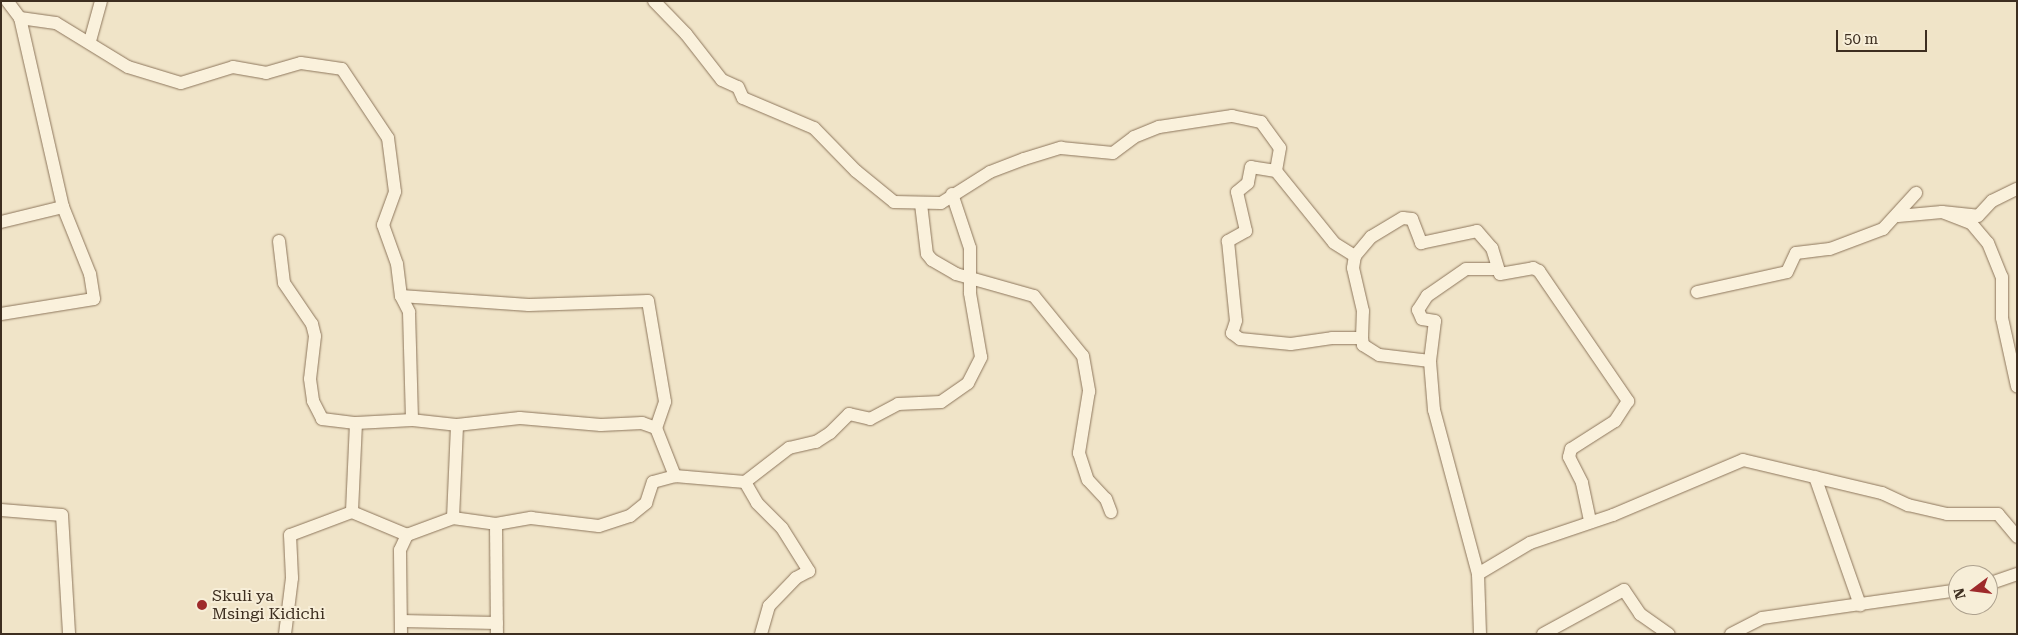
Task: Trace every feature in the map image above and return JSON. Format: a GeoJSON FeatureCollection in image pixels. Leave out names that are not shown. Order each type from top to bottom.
{"type":"FeatureCollection","features":[{"type":"Feature","properties":{"kind":"street"},"geometry":{"type":"LineString","coordinates":[[1,314],[94,299],[90,274],[63,207],[20,18],[7,1]]}},
{"type":"Feature","properties":{"kind":"street"},"geometry":{"type":"LineString","coordinates":[[90,40],[101,1]]}},
{"type":"Feature","properties":{"kind":"street"},"geometry":{"type":"LineString","coordinates":[[654,1],[686,34],[722,80],[738,87],[743,98],[814,128],[856,171],[894,202],[921,204],[941,202],[952,194],[1024,159],[1061,148],[1113,153],[1134,137],[1151,130],[1205,118],[1232,116],[1261,122],[1280,148],[1276,170]]}},
{"type":"Feature","properties":{"kind":"street"},"geometry":{"type":"LineString","coordinates":[[20,18],[56,23],[90,40],[128,67],[182,83],[233,67],[266,73],[301,63],[342,69],[388,138],[395,192],[383,225],[397,264],[401,296],[409,312],[412,420]]}},
{"type":"Feature","properties":{"kind":"street"},"geometry":{"type":"LineString","coordinates":[[1355,256],[1334,243],[1276,170],[1251,167],[1248,183],[1237,192],[1246,231],[1228,241],[1236,321],[1232,332],[1240,339],[1291,344],[1332,338],[1362,338]]}},
{"type":"Feature","properties":{"kind":"street"},"geometry":{"type":"LineString","coordinates":[[1898,216],[1942,212],[1978,216],[1992,201],[2017,189]]}},
{"type":"Feature","properties":{"kind":"street"},"geometry":{"type":"LineString","coordinates":[[1697,292],[1735,286],[1787,272],[1796,253],[1830,249],[1883,229],[1898,216],[1916,193]]}},
{"type":"Feature","properties":{"kind":"street"},"geometry":{"type":"LineString","coordinates":[[285,634],[292,578],[290,535],[352,512],[407,535],[453,518],[496,524],[530,518],[599,526],[630,516],[646,503],[653,482],[675,476],[745,482],[789,448],[816,442],[830,434],[848,414],[870,419],[898,404],[941,402],[962,388],[981,357],[969,278],[972,272],[970,248],[952,194]]}},
{"type":"Feature","properties":{"kind":"street"},"geometry":{"type":"LineString","coordinates":[[921,204],[927,254],[941,266],[969,278],[1034,296],[1083,356],[1089,391],[1079,453],[1088,480],[1106,499],[1111,512]]}},
{"type":"Feature","properties":{"kind":"street"},"geometry":{"type":"LineString","coordinates":[[1,222],[63,207]]}},
{"type":"Feature","properties":{"kind":"street"},"geometry":{"type":"LineString","coordinates":[[1942,212],[1972,223],[1988,243],[2002,277],[2002,318],[2017,386]]}},
{"type":"Feature","properties":{"kind":"street"},"geometry":{"type":"LineString","coordinates":[[1430,361],[1380,355],[1363,345],[1364,311],[1352,268],[1355,256],[1371,237],[1404,218],[1412,219],[1421,243],[1478,231],[1492,248],[1496,269],[1500,274],[1533,268],[1539,271],[1628,401],[1616,421],[1571,449],[1568,457],[1582,483],[1590,522]]}},
{"type":"Feature","properties":{"kind":"street"},"geometry":{"type":"LineString","coordinates":[[279,241],[284,283],[312,324],[315,336],[310,379],[313,401],[322,419],[356,424],[412,420],[457,425],[520,418],[601,425],[634,421],[656,428]]}},
{"type":"Feature","properties":{"kind":"street"},"geometry":{"type":"LineString","coordinates":[[1480,634],[1478,574],[1446,463],[1434,410],[1430,361],[1435,321],[1422,319],[1420,302],[1466,269],[1496,269]]}},
{"type":"Feature","properties":{"kind":"street"},"geometry":{"type":"LineString","coordinates":[[401,296],[529,305],[648,301],[665,402],[656,428],[675,476]]}},
{"type":"Feature","properties":{"kind":"street"},"geometry":{"type":"LineString","coordinates":[[352,512],[356,424]]}},
{"type":"Feature","properties":{"kind":"street"},"geometry":{"type":"LineString","coordinates":[[453,518],[457,425]]}},
{"type":"Feature","properties":{"kind":"street"},"geometry":{"type":"LineString","coordinates":[[1478,574],[1530,543],[1710,476],[1738,461],[1748,460],[1882,493],[1947,514],[1998,514],[2017,537]]}},
{"type":"Feature","properties":{"kind":"street"},"geometry":{"type":"LineString","coordinates":[[1815,477],[1860,605]]}},
{"type":"Feature","properties":{"kind":"street"},"geometry":{"type":"LineString","coordinates":[[745,482],[757,502],[782,528],[809,572],[796,578],[769,606],[761,634]]}},
{"type":"Feature","properties":{"kind":"street"},"geometry":{"type":"LineString","coordinates":[[1,510],[62,515],[69,634]]}},
{"type":"Feature","properties":{"kind":"street"},"geometry":{"type":"LineString","coordinates":[[407,535],[400,550],[401,627],[497,628],[496,524]]}},
{"type":"Feature","properties":{"kind":"street"},"geometry":{"type":"LineString","coordinates":[[1998,581],[2017,574]]}},
{"type":"Feature","properties":{"kind":"street"},"geometry":{"type":"LineString","coordinates":[[1543,634],[1624,590],[1640,614],[1669,634]]}},
{"type":"Feature","properties":{"kind":"street"},"geometry":{"type":"LineString","coordinates":[[1731,634],[1762,618],[1948,592]]}},
{"type":"Feature","properties":{"kind":"place","name":"Skuli ya Msingi Kidichi"},"geometry":{"type":"Point","coordinates":[202,605]}}]}
